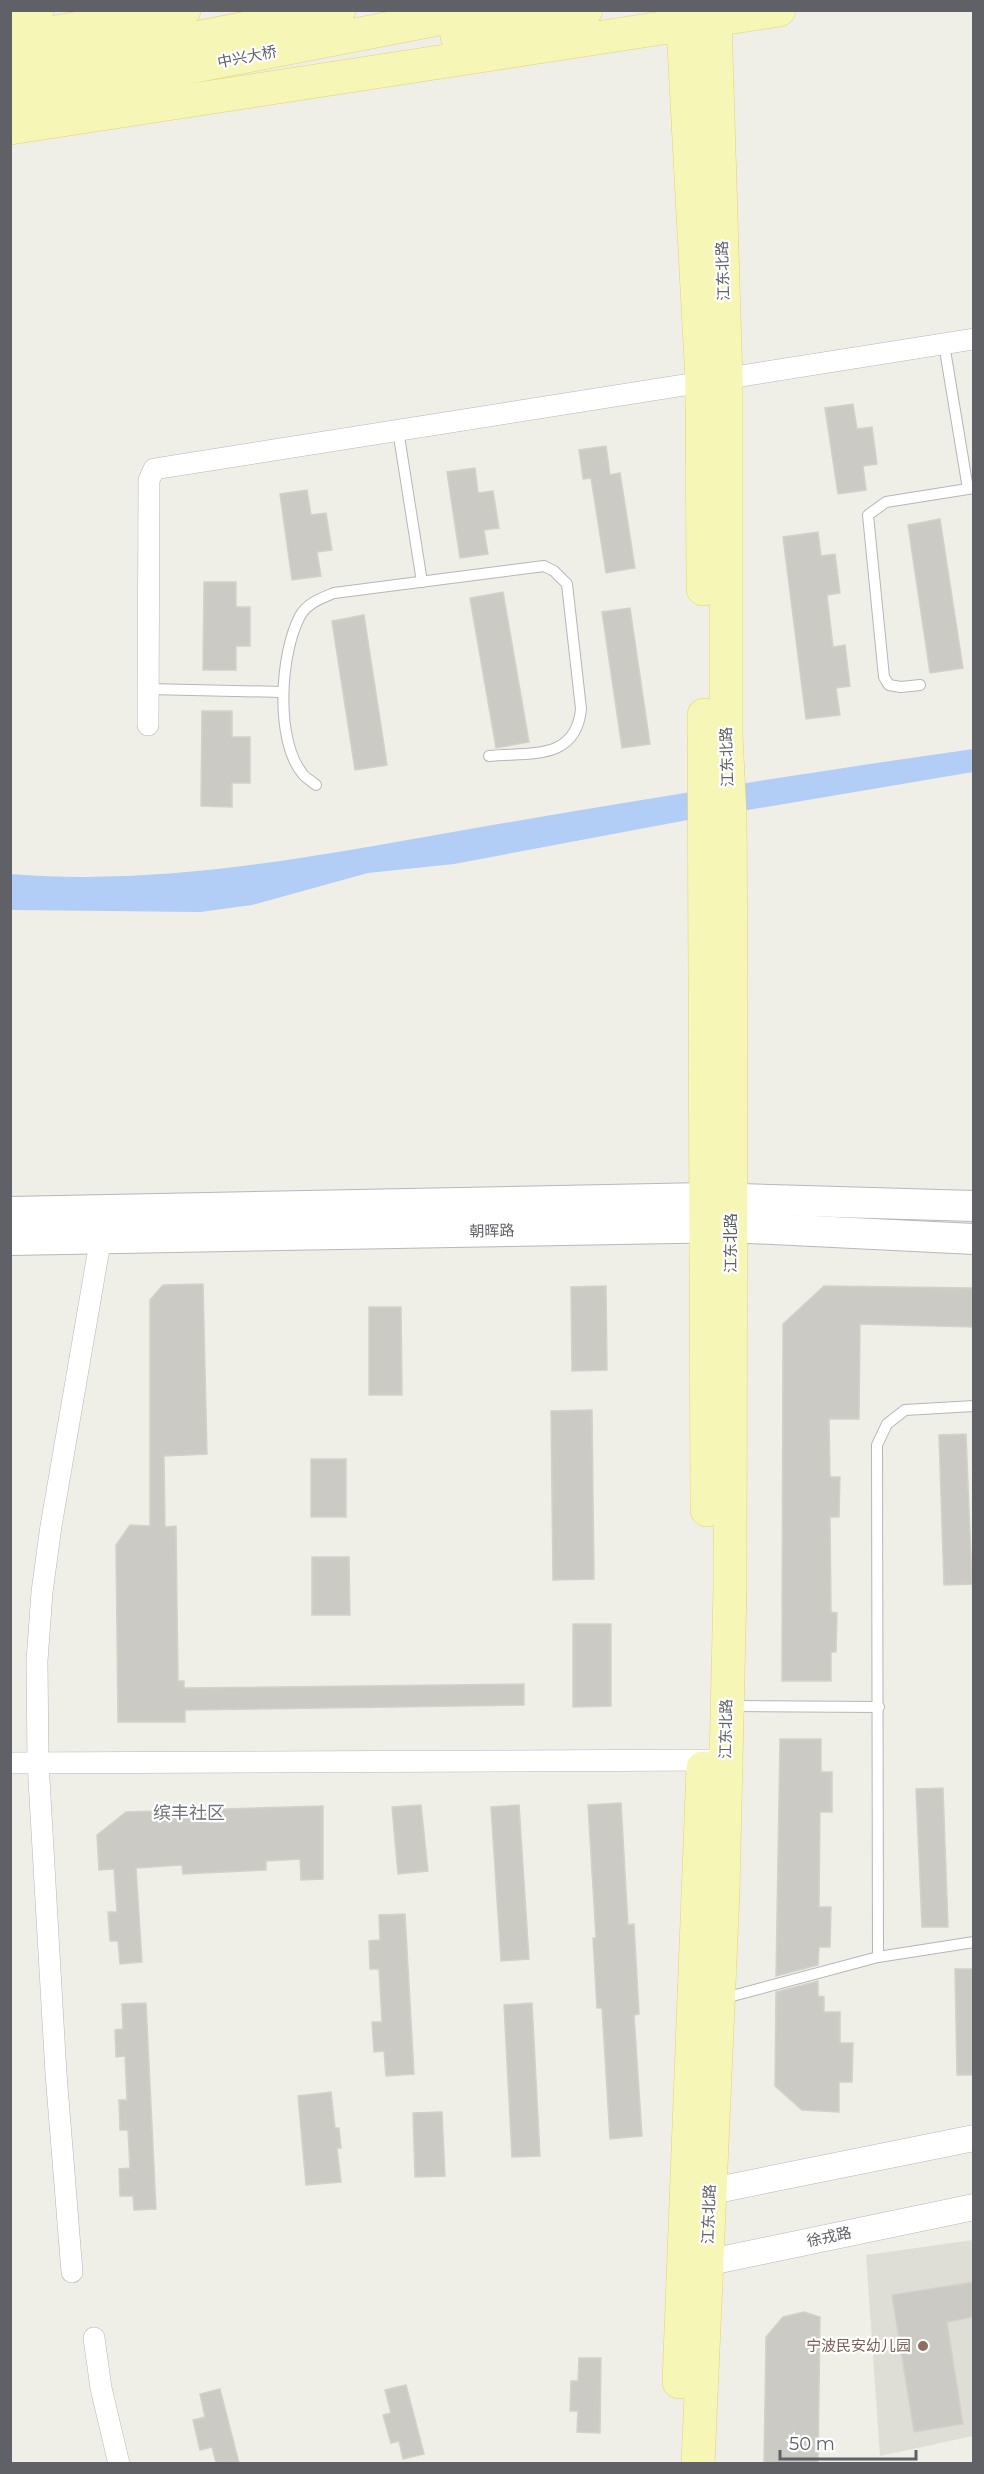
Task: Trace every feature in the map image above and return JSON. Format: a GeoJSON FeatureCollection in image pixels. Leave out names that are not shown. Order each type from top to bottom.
{"type":"FeatureCollection","features":[{"type":"Feature","properties":{"kind":"main road"},"geometry":{"type":"LineString","coordinates":[[10,15],[37,10]]}},
{"type":"Feature","properties":{"kind":"main road"},"geometry":{"type":"LineString","coordinates":[[10,40],[184,10]]}},
{"type":"Feature","properties":{"kind":"main road","name":"中兴大桥"},"geometry":{"type":"LineString","coordinates":[[10,71],[93,58],[339,10]]}},
{"type":"Feature","properties":{"kind":"main road","name":"中兴大桥"},"geometry":{"type":"LineString","coordinates":[[10,102],[484,10]]}},
{"type":"Feature","properties":{"kind":"main road"},"geometry":{"type":"LineString","coordinates":[[208,64],[324,61],[586,10]]}},
{"type":"Feature","properties":{"kind":"main road"},"geometry":{"type":"LineString","coordinates":[[10,128],[683,27],[779,10]]}},
{"type":"Feature","properties":{"kind":"main road","name":"江东北路"},"geometry":{"type":"LineString","coordinates":[[698,2463],[696,2265],[698,2194],[715,1759],[726,1706],[730,1587],[704,835],[715,752],[715,21]]}},
{"type":"Feature","properties":{"kind":"main road","name":"江东北路"},"geometry":{"type":"LineString","coordinates":[[683,27],[714,380]]}},
{"type":"Feature","properties":{"kind":"main road","name":"江东北路"},"geometry":{"type":"LineString","coordinates":[[698,2194],[718,2000],[715,1759],[708,1581],[730,814],[715,752]]}},
{"type":"Feature","properties":{"kind":"main road","name":"朝晖路"},"geometry":{"type":"LineString","coordinates":[[10,1240],[102,1225],[974,1206]]}},
{"type":"Feature","properties":{"kind":"main road","name":"朝晖路"},"geometry":{"type":"LineString","coordinates":[[10,1212],[102,1225]]}},
{"type":"Feature","properties":{"kind":"main road","name":"朝晖路"},"geometry":{"type":"LineString","coordinates":[[718,1212],[974,1239]]}},
{"type":"Feature","properties":{"kind":"main road","name":"江东北路"},"geometry":{"type":"LineString","coordinates":[[677,2463],[696,2265]]}},
{"type":"Feature","properties":{"kind":"street"},"geometry":{"type":"LineString","coordinates":[[148,725],[149,480],[154,469],[974,339]]}},
{"type":"Feature","properties":{"kind":"street"},"geometry":{"type":"LineString","coordinates":[[72,2272],[56,2074],[38,1762],[37,1662],[42,1592],[61,1460],[102,1225]]}},
{"type":"Feature","properties":{"kind":"street"},"geometry":{"type":"LineString","coordinates":[[10,1763],[715,1759]]}},
{"type":"Feature","properties":{"kind":"street"},"geometry":{"type":"LineString","coordinates":[[698,2194],[974,2138]]}},
{"type":"Feature","properties":{"kind":"street","name":"徐戎路"},"geometry":{"type":"LineString","coordinates":[[696,2265],[974,2207]]}},
{"type":"Feature","properties":{"kind":"street"},"geometry":{"type":"LineString","coordinates":[[94,2338],[101,2388],[119,2463]]}},
{"type":"Feature","properties":{"kind":"lane"},"geometry":{"type":"LineString","coordinates":[[920,684],[901,687],[889,685],[884,677],[868,515],[886,502],[971,489],[944,344]]}},
{"type":"Feature","properties":{"kind":"lane"},"geometry":{"type":"LineString","coordinates":[[398,430],[423,582]]}},
{"type":"Feature","properties":{"kind":"lane"},"geometry":{"type":"LineString","coordinates":[[316,785],[302,774],[292,755],[282,692],[289,651],[301,615],[314,601],[334,593],[544,566],[554,571],[567,584],[581,710],[573,737],[559,749],[489,756]]}},
{"type":"Feature","properties":{"kind":"lane"},"geometry":{"type":"LineString","coordinates":[[148,689],[282,692]]}},
{"type":"Feature","properties":{"kind":"lane"},"geometry":{"type":"LineString","coordinates":[[878,1957],[877,1445],[887,1424],[905,1410],[974,1406]]}},
{"type":"Feature","properties":{"kind":"lane"},"geometry":{"type":"LineString","coordinates":[[726,1706],[879,1707]]}},
{"type":"Feature","properties":{"kind":"lane"},"geometry":{"type":"LineString","coordinates":[[718,2000],[878,1957],[974,1942]]}},
{"type":"Feature","properties":{"kind":"shaded area","name":"宁波民安幼儿园"},"geometry":{"type":"Polygon","coordinates":[[[973,2240],[973,2436],[880,2456],[866,2255],[973,2240]]]}},
{"type":"Feature","properties":{"kind":"water"},"geometry":{"type":"Polygon","coordinates":[[[973,749],[973,772],[677,822],[454,864],[368,873],[252,905],[200,912],[11,910],[10,874],[70,877],[129,876],[247,866],[727,786],[973,749]]]}},
{"type":"Feature","properties":{"kind":"building"},"geometry":{"type":"Polygon","coordinates":[[[853,404],[857,429],[872,427],[877,464],[863,466],[866,490],[838,494],[825,408],[853,404]]]}},
{"type":"Feature","properties":{"kind":"building"},"geometry":{"type":"Polygon","coordinates":[[[606,446],[610,475],[620,473],[635,568],[606,573],[591,478],[583,479],[579,450],[606,446]]]}},
{"type":"Feature","properties":{"kind":"building"},"geometry":{"type":"Polygon","coordinates":[[[475,468],[478,493],[493,491],[499,528],[484,530],[488,554],[460,558],[447,472],[475,468]]]}},
{"type":"Feature","properties":{"kind":"building"},"geometry":{"type":"Polygon","coordinates":[[[307,490],[311,515],[326,513],[332,550],[317,552],[321,576],[292,580],[280,494],[307,490]]]}},
{"type":"Feature","properties":{"kind":"building"},"geometry":{"type":"Polygon","coordinates":[[[940,519],[963,668],[930,673],[908,525],[940,519]]]}},
{"type":"Feature","properties":{"kind":"building"},"geometry":{"type":"Polygon","coordinates":[[[818,532],[821,556],[835,554],[840,593],[827,595],[833,647],[845,645],[850,686],[836,688],[840,715],[806,719],[783,537],[818,532]]]}},
{"type":"Feature","properties":{"kind":"building"},"geometry":{"type":"Polygon","coordinates":[[[204,582],[236,582],[236,607],[250,607],[250,646],[236,646],[236,670],[203,670],[204,582]]]}},
{"type":"Feature","properties":{"kind":"building"},"geometry":{"type":"Polygon","coordinates":[[[503,592],[529,742],[496,748],[470,598],[503,592]]]}},
{"type":"Feature","properties":{"kind":"building"},"geometry":{"type":"Polygon","coordinates":[[[630,608],[650,744],[622,748],[602,612],[630,608]]]}},
{"type":"Feature","properties":{"kind":"building"},"geometry":{"type":"Polygon","coordinates":[[[364,615],[387,765],[355,770],[332,621],[364,615]]]}},
{"type":"Feature","properties":{"kind":"building"},"geometry":{"type":"Polygon","coordinates":[[[202,711],[232,711],[232,737],[250,737],[250,783],[232,783],[232,807],[201,806],[202,711]]]}},
{"type":"Feature","properties":{"kind":"building"},"geometry":{"type":"Polygon","coordinates":[[[203,1284],[207,1454],[164,1456],[165,1527],[176,1526],[178,1681],[184,1681],[184,1688],[524,1684],[524,1705],[185,1710],[185,1722],[118,1722],[116,1545],[130,1525],[150,1526],[150,1300],[163,1285],[203,1284]]]}},
{"type":"Feature","properties":{"kind":"building"},"geometry":{"type":"Polygon","coordinates":[[[606,1286],[607,1370],[572,1371],[571,1287],[606,1286]]]}},
{"type":"Feature","properties":{"kind":"building"},"geometry":{"type":"Polygon","coordinates":[[[824,1286],[974,1288],[974,1327],[860,1324],[859,1419],[829,1419],[830,1477],[840,1477],[839,1517],[830,1517],[831,1612],[837,1613],[836,1652],[831,1652],[831,1681],[782,1681],[783,1324],[824,1286]]]}},
{"type":"Feature","properties":{"kind":"building"},"geometry":{"type":"Polygon","coordinates":[[[369,1307],[401,1307],[402,1395],[369,1395],[369,1307]]]}},
{"type":"Feature","properties":{"kind":"building"},"geometry":{"type":"Polygon","coordinates":[[[592,1410],[594,1579],[553,1580],[551,1411],[592,1410]]]}},
{"type":"Feature","properties":{"kind":"building"},"geometry":{"type":"Polygon","coordinates":[[[966,1434],[972,1584],[944,1585],[939,1435],[966,1434]]]}},
{"type":"Feature","properties":{"kind":"building"},"geometry":{"type":"Polygon","coordinates":[[[311,1459],[346,1459],[346,1517],[311,1517],[311,1459]]]}},
{"type":"Feature","properties":{"kind":"building"},"geometry":{"type":"Polygon","coordinates":[[[312,1557],[349,1557],[350,1615],[312,1615],[312,1557]]]}},
{"type":"Feature","properties":{"kind":"building"},"geometry":{"type":"Polygon","coordinates":[[[573,1624],[611,1624],[611,1706],[573,1707],[573,1624]]]}},
{"type":"Feature","properties":{"kind":"building"},"geometry":{"type":"Polygon","coordinates":[[[780,1739],[821,1739],[821,1772],[832,1772],[832,1812],[820,1812],[819,1907],[831,1907],[830,1947],[819,1947],[818,1965],[776,1976],[780,1739]]]}},
{"type":"Feature","properties":{"kind":"building"},"geometry":{"type":"Polygon","coordinates":[[[943,1788],[948,1927],[922,1927],[916,1789],[943,1788]]]}},
{"type":"Feature","properties":{"kind":"building"},"geometry":{"type":"Polygon","coordinates":[[[621,1803],[628,1925],[634,1924],[639,2014],[634,2015],[642,2136],[610,2139],[602,2008],[597,2008],[593,1938],[596,1938],[588,1805],[621,1803]]]}},
{"type":"Feature","properties":{"kind":"building"},"geometry":{"type":"Polygon","coordinates":[[[421,1805],[428,1871],[398,1874],[392,1807],[421,1805]]]}},
{"type":"Feature","properties":{"kind":"building"},"geometry":{"type":"Polygon","coordinates":[[[519,1805],[529,1959],[501,1961],[491,1807],[519,1805]]]}},
{"type":"Feature","properties":{"kind":"building"},"geometry":{"type":"Polygon","coordinates":[[[323,1806],[323,1879],[301,1880],[300,1859],[266,1861],[266,1870],[183,1874],[182,1865],[136,1868],[142,1962],[120,1964],[118,1941],[110,1941],[108,1912],[117,1912],[114,1869],[99,1870],[97,1835],[126,1812],[323,1806]]]}},
{"type":"Feature","properties":{"kind":"building"},"geometry":{"type":"Polygon","coordinates":[[[405,1914],[414,2074],[386,2076],[384,2051],[374,2052],[372,2022],[382,2022],[379,1969],[370,1969],[369,1941],[380,1940],[379,1915],[405,1914]]]}},
{"type":"Feature","properties":{"kind":"building"},"geometry":{"type":"Polygon","coordinates":[[[955,1969],[974,1969],[974,2075],[957,2075],[955,1969]]]}},
{"type":"Feature","properties":{"kind":"building"},"geometry":{"type":"Polygon","coordinates":[[[818,1981],[818,1996],[824,1997],[824,2012],[840,2012],[840,2043],[853,2043],[852,2082],[839,2082],[839,2112],[802,2110],[775,2086],[776,1992],[818,1981]]]}},
{"type":"Feature","properties":{"kind":"building"},"geometry":{"type":"Polygon","coordinates":[[[146,2003],[156,2209],[134,2210],[133,2196],[120,2196],[119,2169],[130,2168],[128,2130],[120,2130],[119,2100],[127,2100],[125,2056],[116,2057],[115,2030],[123,2029],[122,2004],[146,2003]]]}},
{"type":"Feature","properties":{"kind":"building"},"geometry":{"type":"Polygon","coordinates":[[[532,2003],[540,2156],[512,2157],[504,2005],[532,2003]]]}},
{"type":"Feature","properties":{"kind":"building"},"geometry":{"type":"Polygon","coordinates":[[[331,2092],[335,2128],[339,2128],[341,2148],[337,2148],[341,2182],[306,2185],[298,2096],[331,2092]]]}},
{"type":"Feature","properties":{"kind":"building"},"geometry":{"type":"Polygon","coordinates":[[[442,2112],[445,2176],[415,2177],[413,2113],[442,2112]]]}},
{"type":"Feature","properties":{"kind":"building"},"geometry":{"type":"Polygon","coordinates":[[[974,2282],[974,2317],[947,2322],[963,2424],[914,2432],[892,2295],[974,2282]]]}},
{"type":"Feature","properties":{"kind":"building"},"geometry":{"type":"Polygon","coordinates":[[[804,2312],[820,2317],[818,2463],[764,2463],[766,2337],[783,2317],[804,2312]]]}},
{"type":"Feature","properties":{"kind":"building"},"geometry":{"type":"Polygon","coordinates":[[[579,2358],[601,2358],[600,2433],[577,2432],[578,2411],[570,2411],[571,2381],[578,2381],[579,2358]]]}},
{"type":"Feature","properties":{"kind":"building"},"geometry":{"type":"Polygon","coordinates":[[[406,2385],[424,2454],[403,2459],[399,2441],[391,2443],[383,2415],[391,2413],[385,2390],[406,2385]]]}},
{"type":"Feature","properties":{"kind":"building"},"geometry":{"type":"Polygon","coordinates":[[[220,2389],[239,2463],[216,2463],[212,2447],[200,2450],[193,2420],[205,2417],[200,2394],[220,2389]]]}},
{"type":"Feature","properties":{"kind":"place","name":"宁波民安幼儿园"},"geometry":{"type":"Point","coordinates":[923,2346]}},
{"type":"Feature","properties":{"kind":"district","name":"缤丰社区"},"geometry":{"type":"Point","coordinates":[189,1813]}}]}
